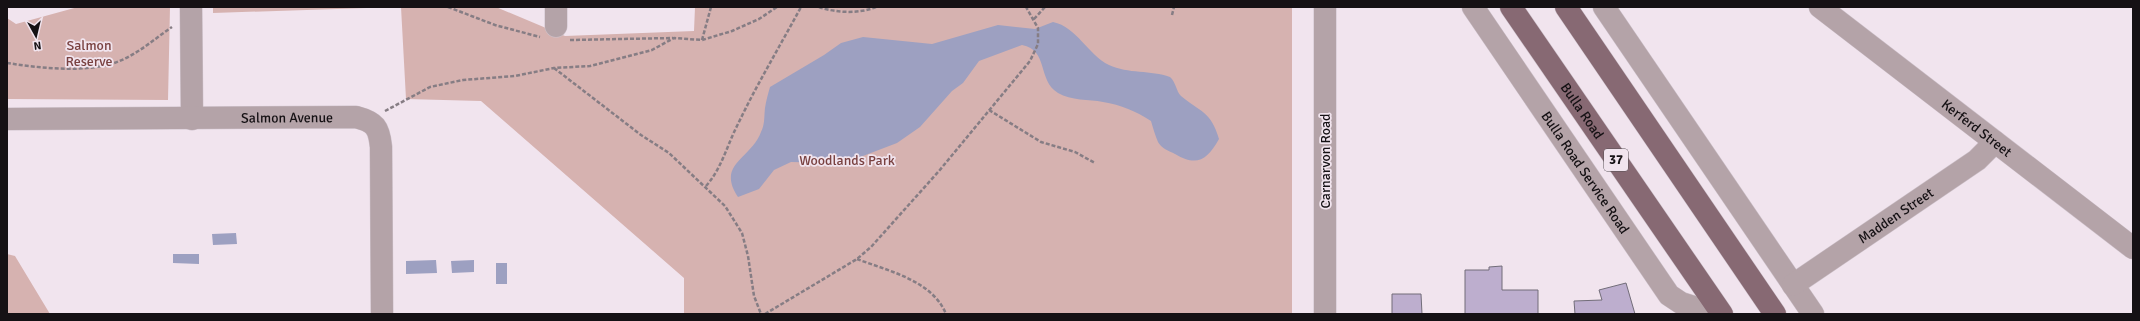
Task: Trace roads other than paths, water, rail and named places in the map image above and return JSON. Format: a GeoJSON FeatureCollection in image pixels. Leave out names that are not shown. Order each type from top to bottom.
{"type":"FeatureCollection","features":[{"type":"Feature","properties":{"kind":"main road","name":"Bulla Road"},"geometry":{"type":"LineString","coordinates":[[1511,7],[1722,314]]}},
{"type":"Feature","properties":{"kind":"main road"},"geometry":{"type":"LineString","coordinates":[[1566,7],[1775,314]]}},
{"type":"Feature","properties":{"kind":"street"},"geometry":{"type":"LineString","coordinates":[[191,7],[192,119]]}},
{"type":"Feature","properties":{"kind":"street","name":"Carnarvon Road"},"geometry":{"type":"LineString","coordinates":[[1325,7],[1325,314]]}},
{"type":"Feature","properties":{"kind":"street","name":"Bulla Road Service Road"},"geometry":{"type":"LineString","coordinates":[[1473,7],[1670,295],[1681,303],[1716,314]]}},
{"type":"Feature","properties":{"kind":"street"},"geometry":{"type":"LineString","coordinates":[[1604,7],[1813,314]]}},
{"type":"Feature","properties":{"kind":"street","name":"Kerferd Street"},"geometry":{"type":"LineString","coordinates":[[1820,7],[2133,247]]}},
{"type":"Feature","properties":{"kind":"street","name":"Salmon Avenue"},"geometry":{"type":"LineString","coordinates":[[7,119],[356,117],[369,120],[376,127],[381,147],[382,314]]}},
{"type":"Feature","properties":{"kind":"street","name":"Madden Street"},"geometry":{"type":"LineString","coordinates":[[1793,284],[1977,160],[1995,142]]}},
{"type":"Feature","properties":{"kind":"water"},"geometry":{"type":"Polygon","coordinates":[[[1053,22],[1069,29],[1095,55],[1109,65],[1124,70],[1155,73],[1170,77],[1174,81],[1181,96],[1204,113],[1212,123],[1219,139],[1215,146],[1206,156],[1201,159],[1195,161],[1189,160],[1161,146],[1158,142],[1151,121],[1140,114],[1116,105],[1063,96],[1058,93],[1047,81],[1040,59],[1036,53],[1030,48],[1022,45],[979,61],[963,83],[952,91],[920,127],[897,143],[855,159],[833,163],[791,162],[774,170],[759,189],[738,197],[732,186],[731,177],[733,169],[750,149],[761,132],[764,123],[765,105],[770,87],[824,55],[841,43],[863,37],[932,44],[998,25],[1035,29],[1053,22]]]}},
{"type":"Feature","properties":{"kind":"water"},"geometry":{"type":"Polygon","coordinates":[[[236,233],[237,244],[213,245],[212,234],[236,233]]]}},
{"type":"Feature","properties":{"kind":"water"},"geometry":{"type":"Polygon","coordinates":[[[173,254],[199,254],[199,264],[173,263],[173,254]]]}},
{"type":"Feature","properties":{"kind":"water"},"geometry":{"type":"Polygon","coordinates":[[[436,260],[437,273],[406,274],[406,261],[436,260]]]}},
{"type":"Feature","properties":{"kind":"water"},"geometry":{"type":"Polygon","coordinates":[[[474,260],[474,272],[452,273],[451,261],[474,260]]]}},
{"type":"Feature","properties":{"kind":"water"},"geometry":{"type":"Polygon","coordinates":[[[496,263],[507,263],[507,284],[496,284],[496,263]]]}},
{"type":"Feature","properties":{"kind":"park label","name":"Salmon Reserve"},"geometry":{"type":"Point","coordinates":[89,54]}},
{"type":"Feature","properties":{"kind":"park label","name":"Woodlands Park"},"geometry":{"type":"Point","coordinates":[847,160]}}]}
